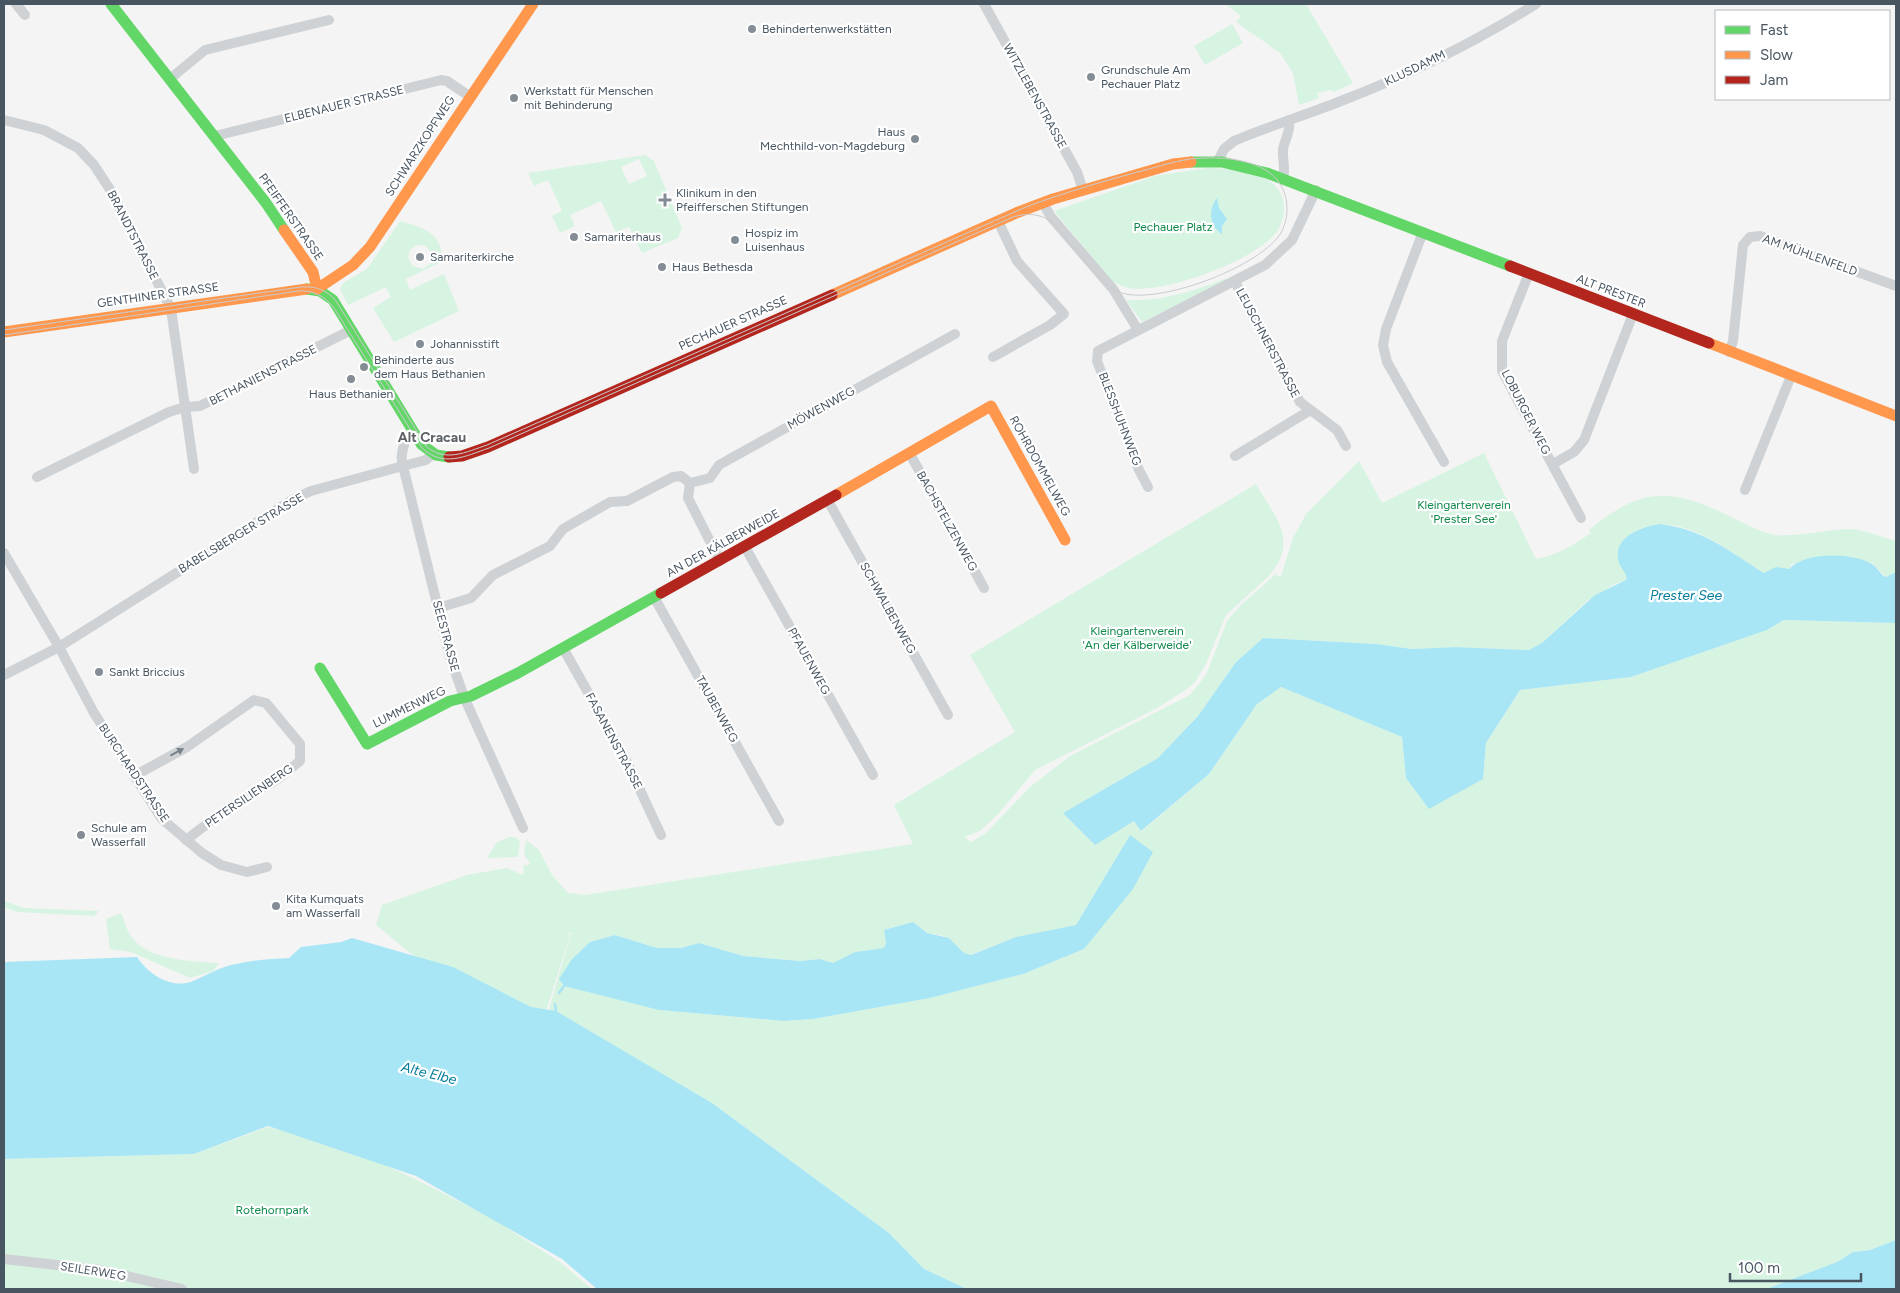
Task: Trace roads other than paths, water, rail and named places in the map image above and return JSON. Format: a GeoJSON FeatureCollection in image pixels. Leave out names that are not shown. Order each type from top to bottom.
{"type":"FeatureCollection","features":[{"type":"Feature","properties":{"kind":"main road","name":"PFEIFFERSTRASSE"},"geometry":{"type":"LineString","coordinates":[[111,4],[171,78],[266,203],[313,272],[317,289],[331,298],[412,430],[424,447],[432,454]]}},
{"type":"Feature","properties":{"kind":"main road","name":"SCHWARZKOPFWEG"},"geometry":{"type":"LineString","coordinates":[[317,289],[353,265],[370,247],[532,4]]}},
{"type":"Feature","properties":{"kind":"main road"},"geometry":{"type":"LineString","coordinates":[[1044,202],[1172,164],[1193,161],[1218,161],[1246,165],[1316,190]]}},
{"type":"Feature","properties":{"kind":"main road","name":"ALT PRESTER"},"geometry":{"type":"LineString","coordinates":[[1316,190],[1896,416]]}},
{"type":"Feature","properties":{"kind":"main road","name":"PECHAUER STRASSE"},"geometry":{"type":"LineString","coordinates":[[432,454],[444,458],[454,458],[488,447],[1044,202]]}},
{"type":"Feature","properties":{"kind":"main road","name":"GENTHINER STRASSE"},"geometry":{"type":"LineString","coordinates":[[4,332],[302,288],[317,289]]}},
{"type":"Feature","properties":{"kind":"main road","name":"AN DER KÄLBERWEIDE"},"geometry":{"type":"LineString","coordinates":[[464,697],[518,673],[828,501],[991,406]]}},
{"type":"Feature","properties":{"kind":"main road","name":"ROHRDOMMELWEG"},"geometry":{"type":"LineString","coordinates":[[991,406],[1065,540]]}},
{"type":"Feature","properties":{"kind":"main road","name":"LUMMENWEG"},"geometry":{"type":"LineString","coordinates":[[320,668],[367,744],[442,705],[464,697]]}},
{"type":"Feature","properties":{"kind":"street"},"geometry":{"type":"LineString","coordinates":[[16,4],[25,15]]}},
{"type":"Feature","properties":{"kind":"street","name":"WITZLEBENSTRASSE"},"geometry":{"type":"LineString","coordinates":[[984,4],[1077,172],[1083,190]]}},
{"type":"Feature","properties":{"kind":"street","name":"KLUSDAMM"},"geometry":{"type":"LineString","coordinates":[[1218,161],[1224,149],[1234,141],[1363,92],[1422,66],[1501,25],[1536,4]]}},
{"type":"Feature","properties":{"kind":"street"},"geometry":{"type":"LineString","coordinates":[[171,78],[205,50],[329,20]]}},
{"type":"Feature","properties":{"kind":"street","name":"ELBENAUER STRASSE"},"geometry":{"type":"LineString","coordinates":[[216,136],[441,80],[447,81],[469,96]]}},
{"type":"Feature","properties":{"kind":"street","name":"BRANDTSTRASSE"},"geometry":{"type":"LineString","coordinates":[[4,120],[44,130],[78,148],[94,165],[111,191],[170,308],[194,469]]}},
{"type":"Feature","properties":{"kind":"street"},"geometry":{"type":"LineString","coordinates":[[1283,178],[1285,172],[1284,148],[1290,129],[1289,120]]}},
{"type":"Feature","properties":{"kind":"street"},"geometry":{"type":"LineString","coordinates":[[1234,282],[1265,265],[1288,246],[1302,223],[1316,190]]}},
{"type":"Feature","properties":{"kind":"street"},"geometry":{"type":"LineString","coordinates":[[1044,202],[1051,217],[1113,289],[1138,330]]}},
{"type":"Feature","properties":{"kind":"street"},"geometry":{"type":"LineString","coordinates":[[993,357],[1050,325],[1064,314],[1017,261],[998,221]]}},
{"type":"Feature","properties":{"kind":"street"},"geometry":{"type":"LineString","coordinates":[[1423,232],[1386,329],[1383,345],[1387,362],[1444,462]]}},
{"type":"Feature","properties":{"kind":"street","name":"AM MÜHLENFELD"},"geometry":{"type":"LineString","coordinates":[[1729,352],[1733,341],[1743,245],[1750,237],[1760,236],[1896,286]]}},
{"type":"Feature","properties":{"kind":"street","name":"LOBURGER WEG"},"geometry":{"type":"LineString","coordinates":[[1529,273],[1502,341],[1502,369],[1581,518]]}},
{"type":"Feature","properties":{"kind":"street","name":"LEUSCHNERSTRASSE"},"geometry":{"type":"LineString","coordinates":[[1098,351],[1234,282],[1300,402],[1309,411],[1337,430],[1346,446]]}},
{"type":"Feature","properties":{"kind":"street","name":"LOBURGER WEG"},"geometry":{"type":"LineString","coordinates":[[1553,464],[1574,452],[1584,440],[1633,314]]}},
{"type":"Feature","properties":{"kind":"street","name":"BETHANIENSTRASSE"},"geometry":{"type":"LineString","coordinates":[[37,477],[169,412],[186,406],[200,406],[351,330]]}},
{"type":"Feature","properties":{"kind":"street","name":"MÖWENWEG"},"geometry":{"type":"LineString","coordinates":[[690,483],[710,478],[718,465],[955,334]]}},
{"type":"Feature","properties":{"kind":"street","name":"BLESSHUHNWEG"},"geometry":{"type":"LineString","coordinates":[[1098,351],[1097,361],[1139,470],[1148,487]]}},
{"type":"Feature","properties":{"kind":"street"},"geometry":{"type":"LineString","coordinates":[[1745,490],[1790,376]]}},
{"type":"Feature","properties":{"kind":"street"},"geometry":{"type":"LineString","coordinates":[[1235,456],[1309,411]]}},
{"type":"Feature","properties":{"kind":"street"},"geometry":{"type":"LineString","coordinates":[[412,430],[401,456],[403,466],[426,460],[432,454]]}},
{"type":"Feature","properties":{"kind":"street","name":"BACHSTELZENWEG"},"geometry":{"type":"LineString","coordinates":[[910,454],[984,588]]}},
{"type":"Feature","properties":{"kind":"street","name":"SEESTRASSE"},"geometry":{"type":"LineString","coordinates":[[403,466],[450,656],[464,697],[523,828]]}},
{"type":"Feature","properties":{"kind":"street","name":"BABELSBERGER STRASSE"},"geometry":{"type":"LineString","coordinates":[[4,675],[59,647],[292,500],[311,491],[403,466]]}},
{"type":"Feature","properties":{"kind":"street"},"geometry":{"type":"LineString","coordinates":[[438,608],[471,598],[493,575],[550,546],[563,528],[610,502],[627,501],[673,477],[681,476],[690,483],[688,498],[720,561]]}},
{"type":"Feature","properties":{"kind":"street","name":"SCHWALBENWEG"},"geometry":{"type":"LineString","coordinates":[[828,501],[948,715]]}},
{"type":"Feature","properties":{"kind":"street","name":"PFAUENWEG"},"geometry":{"type":"LineString","coordinates":[[745,547],[873,775]]}},
{"type":"Feature","properties":{"kind":"street","name":"BURCHARDSTRASSE"},"geometry":{"type":"LineString","coordinates":[[4,553],[59,647],[94,713],[162,819],[212,861],[228,869],[247,872],[267,867]]}},
{"type":"Feature","properties":{"kind":"street","name":"TAUBENWEG"},"geometry":{"type":"LineString","coordinates":[[654,597],[779,821]]}},
{"type":"Feature","properties":{"kind":"street","name":"FASANENSTRASSE"},"geometry":{"type":"LineString","coordinates":[[563,648],[626,760],[661,835]]}},
{"type":"Feature","properties":{"kind":"street","name":"PETERSILIENBERG"},"geometry":{"type":"LineString","coordinates":[[134,776],[187,747],[254,700],[266,703],[283,723],[300,744],[300,761],[278,779],[228,808],[186,840]]}},
{"type":"Feature","properties":{"kind":"street","name":"SEILERWEG"},"geometry":{"type":"LineString","coordinates":[[4,1259],[101,1270],[182,1289]]}},
{"type":"Feature","properties":{"kind":"water"},"geometry":{"type":"Polygon","coordinates":[[[1217,198],[1219,208],[1227,219],[1222,226],[1222,234],[1214,227],[1211,217],[1212,207],[1217,198]]]}},
{"type":"Feature","properties":{"kind":"water","name":"Prester See"},"geometry":{"type":"Polygon","coordinates":[[[1660,524],[1703,536],[1764,573],[1776,567],[1789,569],[1805,559],[1828,556],[1852,557],[1863,560],[1874,565],[1886,577],[1896,572],[1896,623],[1784,620],[1767,630],[1631,677],[1520,690],[1486,743],[1483,779],[1429,809],[1406,778],[1402,737],[1281,687],[1257,704],[1209,774],[1141,831],[1134,821],[1095,845],[1063,813],[1158,758],[1198,716],[1236,662],[1263,638],[1376,644],[1412,649],[1456,647],[1529,650],[1543,642],[1595,595],[1626,580],[1619,563],[1619,546],[1629,535],[1644,528],[1660,524]]]}},
{"type":"Feature","properties":{"kind":"water"},"geometry":{"type":"Polygon","coordinates":[[[1130,835],[1153,852],[1133,889],[1084,949],[1023,974],[930,998],[813,1019],[784,1021],[659,1010],[564,986],[559,979],[572,959],[590,942],[615,935],[657,948],[681,948],[699,943],[743,956],[800,961],[820,959],[833,963],[855,952],[884,948],[886,943],[884,930],[913,922],[927,933],[949,938],[964,953],[971,955],[1016,937],[1076,925],[1130,835]]]}},
{"type":"Feature","properties":{"kind":"water","name":"Alte Elbe"},"geometry":{"type":"Polygon","coordinates":[[[352,938],[453,967],[531,1007],[556,1011],[712,1103],[889,1233],[924,1269],[967,1289],[597,1289],[562,1259],[416,1176],[268,1126],[194,1154],[4,1159],[4,962],[137,957],[147,969],[161,979],[169,982],[185,983],[230,965],[289,958],[301,947],[341,942],[352,938]]]}},
{"type":"Feature","properties":{"kind":"water"},"geometry":{"type":"Polygon","coordinates":[[[1896,1240],[1896,1289],[1766,1289],[1837,1262],[1853,1252],[1870,1250],[1896,1240]]]}},
{"type":"Feature","properties":{"kind":"waterway"},"geometry":{"type":"LineString","coordinates":[[559,993],[564,986]]}},
{"type":"Feature","properties":{"kind":"waterway"},"geometry":{"type":"LineString","coordinates":[[555,1004],[556,1011]]}},
{"type":"Feature","properties":{"kind":"tram line"},"geometry":{"type":"LineString","coordinates":[[4,330],[301,287],[316,288],[325,291],[336,301],[426,446],[433,451],[448,455],[463,453],[487,445],[1026,207],[1056,196],[1183,160],[1224,158],[1256,165],[1274,176],[1283,189],[1287,207],[1282,231],[1271,244],[1232,270],[1182,289],[1157,294],[1136,295],[1119,292],[1111,288],[1051,222],[1030,214],[1013,217],[489,448],[463,457],[446,459],[438,458],[422,448],[334,308],[327,300],[314,293],[298,291],[4,335]]}},
{"type":"Feature","properties":{"kind":"place","name":"Behindertenwerkstätten"},"geometry":{"type":"Point","coordinates":[752,29]}},
{"type":"Feature","properties":{"kind":"place","name":"Grundschule Am Pechauer Platz"},"geometry":{"type":"Point","coordinates":[1091,77]}},
{"type":"Feature","properties":{"kind":"place","name":"Werkstatt für Menschen mit Behinderung"},"geometry":{"type":"Point","coordinates":[514,98]}},
{"type":"Feature","properties":{"kind":"place","name":"Haus Mechthild-von-Magdeburg"},"geometry":{"type":"Point","coordinates":[915,139]}},
{"type":"Feature","properties":{"kind":"place","name":"Klinikum in den Pfeifferschen Stiftungen"},"geometry":{"type":"Point","coordinates":[665,200]}},
{"type":"Feature","properties":{"kind":"place","name":"Samariterhaus"},"geometry":{"type":"Point","coordinates":[574,237]}},
{"type":"Feature","properties":{"kind":"place","name":"Hospiz im Luisenhaus"},"geometry":{"type":"Point","coordinates":[735,240]}},
{"type":"Feature","properties":{"kind":"place","name":"Samariterkirche"},"geometry":{"type":"Point","coordinates":[420,257]}},
{"type":"Feature","properties":{"kind":"place","name":"Haus Bethesda"},"geometry":{"type":"Point","coordinates":[662,267]}},
{"type":"Feature","properties":{"kind":"place","name":"Johannisstift"},"geometry":{"type":"Point","coordinates":[420,344]}},
{"type":"Feature","properties":{"kind":"place","name":"Behinderte aus dem Haus Bethanien"},"geometry":{"type":"Point","coordinates":[364,367]}},
{"type":"Feature","properties":{"kind":"place","name":"Haus Bethanien"},"geometry":{"type":"Point","coordinates":[351,379]}},
{"type":"Feature","properties":{"kind":"place","name":"Sankt Briccius"},"geometry":{"type":"Point","coordinates":[99,672]}},
{"type":"Feature","properties":{"kind":"place","name":"Schule am Wasserfall"},"geometry":{"type":"Point","coordinates":[81,835]}},
{"type":"Feature","properties":{"kind":"place","name":"Kita Kumquats am Wasserfall"},"geometry":{"type":"Point","coordinates":[276,906]}},
{"type":"Feature","properties":{"kind":"district","name":"Alt Cracau"},"geometry":{"type":"Point","coordinates":[432,437]}},
{"type":"Feature","properties":{"kind":"park label","name":"Pechauer Platz"},"geometry":{"type":"Point","coordinates":[1173,227]}},
{"type":"Feature","properties":{"kind":"park label","name":"Kleingartenverein 'Prester See'"},"geometry":{"type":"Point","coordinates":[1464,512]}},
{"type":"Feature","properties":{"kind":"park label","name":"Kleingartenverein 'An der Kälberweide'"},"geometry":{"type":"Point","coordinates":[1137,638]}},
{"type":"Feature","properties":{"kind":"park label","name":"Rotehornpark"},"geometry":{"type":"Point","coordinates":[272,1210]}}]}
